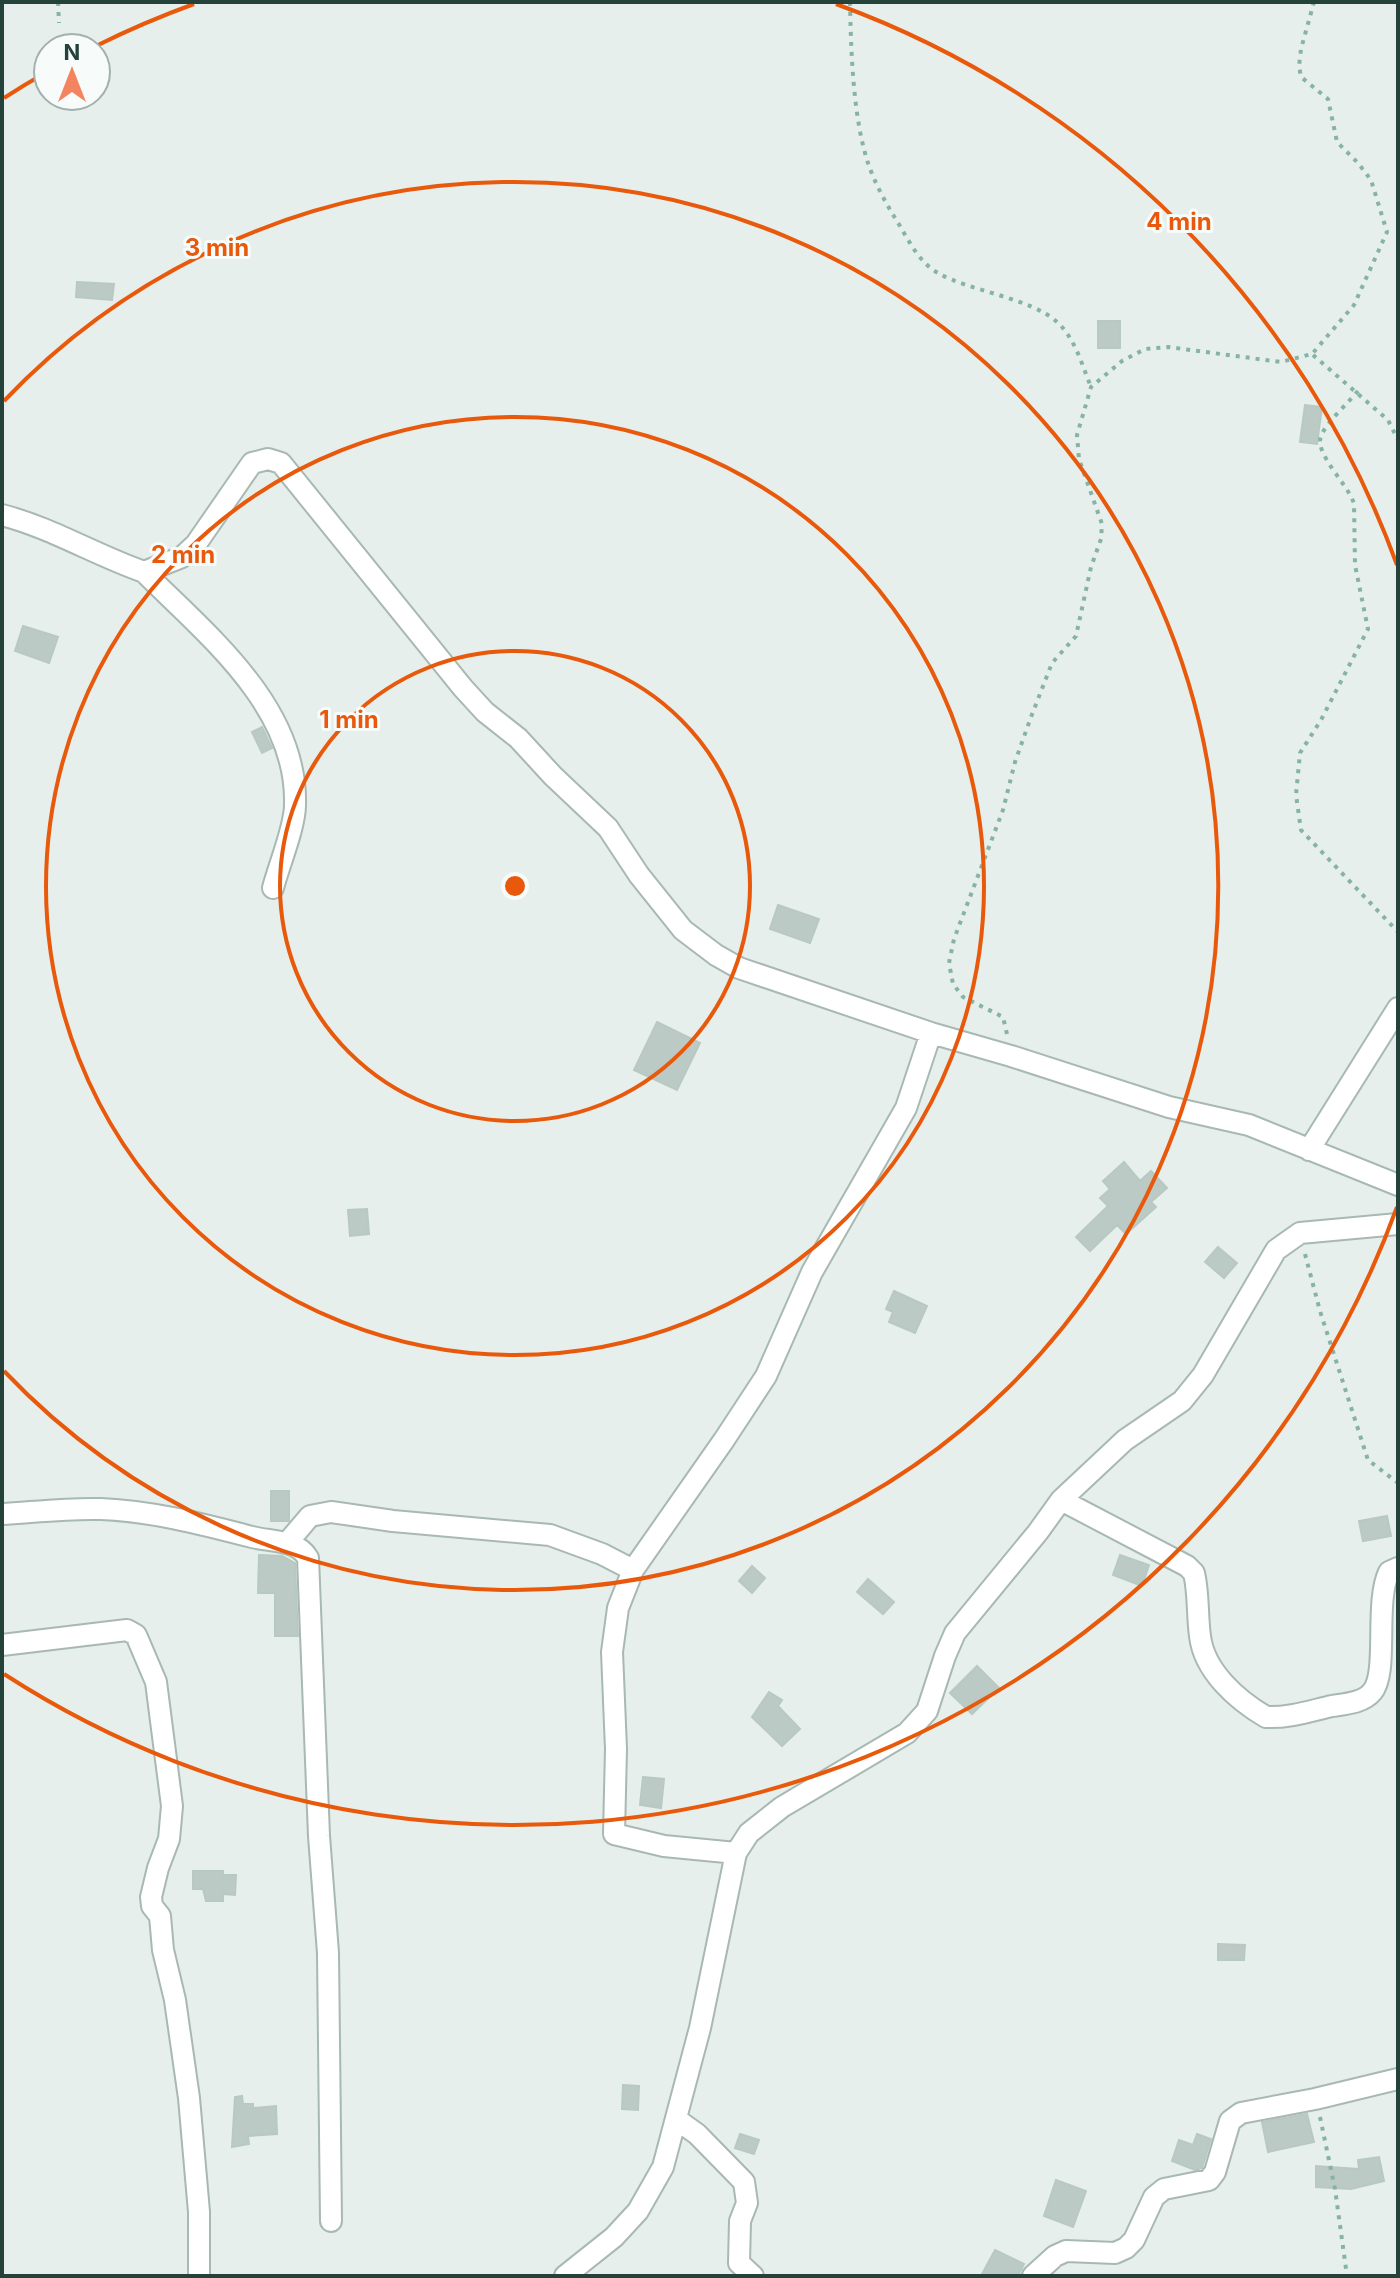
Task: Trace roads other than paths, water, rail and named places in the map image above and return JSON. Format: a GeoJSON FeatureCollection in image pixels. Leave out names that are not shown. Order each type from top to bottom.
{"type":"FeatureCollection","features":[{"type":"Feature","properties":{"kind":"street"},"geometry":{"type":"LineString","coordinates":[[144,572],[182,557],[196,544],[252,463],[268,459],[281,463],[463,688],[608,828],[639,875],[683,930],[716,955],[739,968],[931,1033],[1169,1107],[1249,1125],[1398,1185]]}},
{"type":"Feature","properties":{"kind":"street"},"geometry":{"type":"LineString","coordinates":[[2,515],[63,535],[119,564],[144,572],[213,640],[263,698],[291,764],[295,807],[273,888]]}},
{"type":"Feature","properties":{"kind":"street"},"geometry":{"type":"LineString","coordinates":[[1309,1150],[1398,1008]]}},
{"type":"Feature","properties":{"kind":"street"},"geometry":{"type":"LineString","coordinates":[[736,1853],[664,1846],[614,1834],[616,1749],[612,1652],[618,1608],[633,1570],[766,1376],[812,1272],[906,1108],[931,1033]]}},
{"type":"Feature","properties":{"kind":"street"},"geometry":{"type":"LineString","coordinates":[[570,2274],[614,2237],[638,2211],[663,2167],[700,2028],[736,1853],[749,1833],[782,1807],[907,1733],[927,1711],[955,1633],[1061,1500],[1125,1440],[1182,1401],[1203,1375],[1276,1250],[1300,1233],[1398,1224]]}},
{"type":"Feature","properties":{"kind":"street"},"geometry":{"type":"LineString","coordinates":[[1061,1500],[1187,1566],[1194,1573],[1200,1639],[1206,1658],[1230,1689],[1266,1717],[1299,1715],[1354,1702],[1372,1694],[1379,1679],[1380,1607],[1389,1572],[1398,1568]]}},
{"type":"Feature","properties":{"kind":"street"},"geometry":{"type":"LineString","coordinates":[[2,1514],[102,1509],[205,1524],[287,1543],[297,1547],[308,1558],[319,1836],[328,1953],[331,2221]]}},
{"type":"Feature","properties":{"kind":"street"},"geometry":{"type":"LineString","coordinates":[[287,1543],[310,1516],[331,1512],[393,1521],[550,1535],[602,1554],[633,1570]]}},
{"type":"Feature","properties":{"kind":"street"},"geometry":{"type":"LineString","coordinates":[[2,1645],[127,1630],[136,1635],[156,1682],[172,1806],[169,1839],[151,1897],[152,1906],[160,1916],[189,2098],[199,2212],[199,2276]]}},
{"type":"Feature","properties":{"kind":"street"},"geometry":{"type":"LineString","coordinates":[[1033,2276],[1055,2256],[1066,2251],[1115,2253],[1126,2248],[1134,2240],[1154,2197],[1164,2189],[1209,2180],[1215,2172],[1230,2121],[1241,2113],[1398,2079]]}},
{"type":"Feature","properties":{"kind":"street"},"geometry":{"type":"LineString","coordinates":[[676,2119],[697,2134],[744,2182],[747,2203],[740,2221],[739,2263],[753,2276]]}}]}
